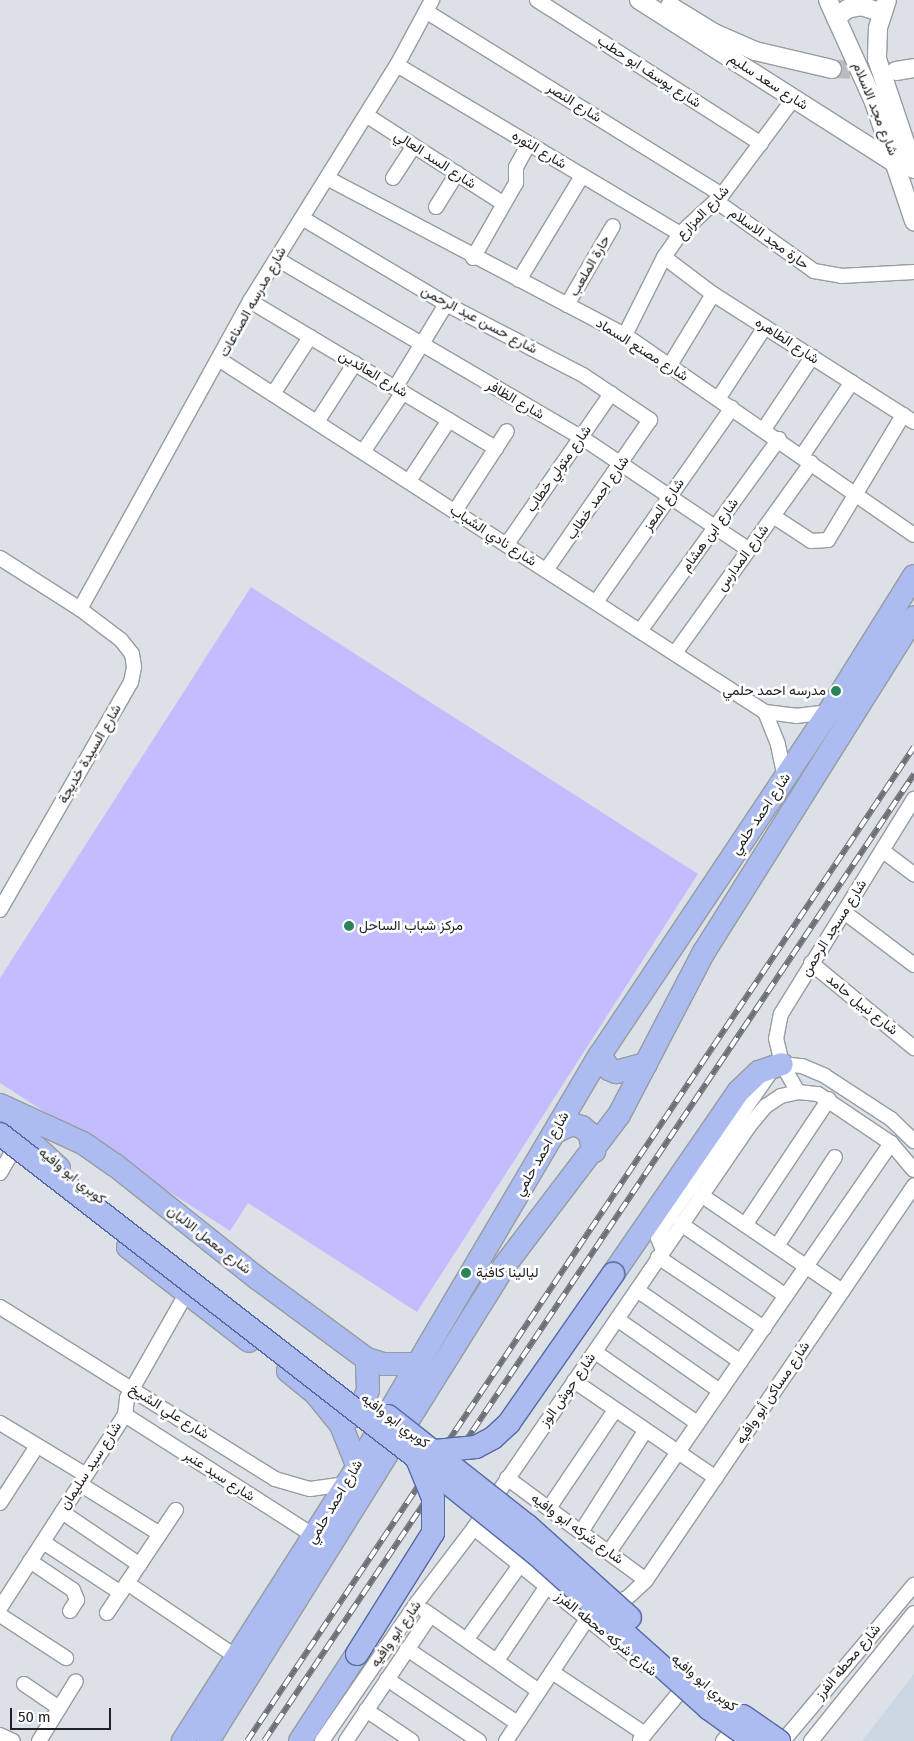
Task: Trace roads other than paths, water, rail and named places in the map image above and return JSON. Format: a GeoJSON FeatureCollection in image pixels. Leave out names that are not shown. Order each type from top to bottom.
{"type":"FeatureCollection","features":[{"type":"Feature","properties":{"kind":"main road","name":"شارع احمد حلمي"},"geometry":{"type":"LineString","coordinates":[[183,1741],[238,1658],[419,1364],[600,1055],[829,712],[914,576]]}},
{"type":"Feature","properties":{"kind":"main road","name":"شارع احمد حلمي"},"geometry":{"type":"LineString","coordinates":[[208,1741],[287,1618],[505,1265],[594,1151],[633,1093],[704,952],[914,617]]}},
{"type":"Feature","properties":{"kind":"main road"},"geometry":{"type":"LineString","coordinates":[[600,1055],[609,1069],[616,1072],[630,1071],[646,1064]]}},
{"type":"Feature","properties":{"kind":"main road"},"geometry":{"type":"LineString","coordinates":[[300,1741],[433,1533],[432,1498],[426,1454],[476,1447],[494,1438],[509,1423],[738,1092],[759,1072],[782,1064]]}},
{"type":"Feature","properties":{"kind":"main road","name":"شارع معمل الالبان"},"geometry":{"type":"LineString","coordinates":[[0,1105],[83,1143],[115,1165],[265,1284],[367,1359],[383,1364],[419,1364]]}},
{"type":"Feature","properties":{"kind":"main road","name":"كوبري ابو وافيه"},"geometry":{"type":"LineString","coordinates":[[0,1114],[60,1169],[426,1454],[708,1708],[754,1741]]}},
{"type":"Feature","properties":{"kind":"main road"},"geometry":{"type":"LineString","coordinates":[[555,1132],[572,1124],[582,1126],[589,1133],[594,1151]]}},
{"type":"Feature","properties":{"kind":"main road","name":"كوبري ابو وافيه"},"geometry":{"type":"LineString","coordinates":[[0,1134],[184,1284],[528,1526],[700,1682],[781,1741]]}},
{"type":"Feature","properties":{"kind":"main road"},"geometry":{"type":"LineString","coordinates":[[9,1159],[184,1284]]}},
{"type":"Feature","properties":{"kind":"main road"},"geometry":{"type":"LineString","coordinates":[[9,1159],[167,1270],[304,1384],[341,1425],[352,1474]]}},
{"type":"Feature","properties":{"kind":"main road"},"geometry":{"type":"LineString","coordinates":[[341,1425],[363,1403],[368,1390],[367,1359]]}},
{"type":"Feature","properties":{"kind":"street","name":"شارع يوسف ابو حطب"},"geometry":{"type":"LineString","coordinates":[[537,0],[761,144]]}},
{"type":"Feature","properties":{"kind":"street","name":"شارع سعد سليم"},"geometry":{"type":"LineString","coordinates":[[639,0],[896,164]]}},
{"type":"Feature","properties":{"kind":"street"},"geometry":{"type":"LineString","coordinates":[[662,0],[714,33],[755,51],[832,69]]}},
{"type":"Feature","properties":{"kind":"street","name":"شارع مجد الاسلام"},"geometry":{"type":"LineString","coordinates":[[828,0],[874,102],[914,221]]}},
{"type":"Feature","properties":{"kind":"street","name":"شارع مدرسه الصناعات"},"geometry":{"type":"LineString","coordinates":[[80,609],[220,360],[250,301],[397,65],[429,6]]}},
{"type":"Feature","properties":{"kind":"street","name":"شارع النصر"},"geometry":{"type":"LineString","coordinates":[[429,6],[719,198]]}},
{"type":"Feature","properties":{"kind":"street"},"geometry":{"type":"LineString","coordinates":[[836,18],[854,7],[884,7]]}},
{"type":"Feature","properties":{"kind":"street","name":"شارع مجد الاسلام"},"geometry":{"type":"LineString","coordinates":[[884,7],[877,43],[881,76],[914,169]]}},
{"type":"Feature","properties":{"kind":"street","name":"شارع الثوره"},"geometry":{"type":"LineString","coordinates":[[397,65],[680,234]]}},
{"type":"Feature","properties":{"kind":"street"},"geometry":{"type":"LineString","coordinates":[[896,71],[914,68]]}},
{"type":"Feature","properties":{"kind":"street","name":"شارع المزارع"},"geometry":{"type":"LineString","coordinates":[[625,335],[664,257],[680,234],[719,198],[794,98]]}},
{"type":"Feature","properties":{"kind":"street","name":"شارع السد العالي"},"geometry":{"type":"LineString","coordinates":[[366,116],[504,204]]}},
{"type":"Feature","properties":{"kind":"street"},"geometry":{"type":"LineString","coordinates":[[473,258],[516,183],[516,167],[529,144]]}},
{"type":"Feature","properties":{"kind":"street"},"geometry":{"type":"LineString","coordinates":[[393,178],[414,146]]}},
{"type":"Feature","properties":{"kind":"street"},"geometry":{"type":"LineString","coordinates":[[436,208],[457,173]]}},
{"type":"Feature","properties":{"kind":"street"},"geometry":{"type":"LineString","coordinates":[[519,280],[582,176]]}},
{"type":"Feature","properties":{"kind":"street","name":"شارع مصنع السماد"},"geometry":{"type":"LineString","coordinates":[[327,178],[473,258],[625,335],[779,439],[914,535]]}},
{"type":"Feature","properties":{"kind":"street","name":"حارة مجد الاسلام"},"geometry":{"type":"LineString","coordinates":[[719,198],[814,271],[842,276],[914,272]]}},
{"type":"Feature","properties":{"kind":"street","name":"شارع حسن عبد الرحمن"},"geometry":{"type":"LineString","coordinates":[[302,218],[446,304],[567,367],[649,418],[650,424]]}},
{"type":"Feature","properties":{"kind":"street","name":"حارة الملعب"},"geometry":{"type":"LineString","coordinates":[[567,305],[613,226]]}},
{"type":"Feature","properties":{"kind":"street","name":"شارع الطاهره"},"geometry":{"type":"LineString","coordinates":[[664,257],[713,294],[908,418]]}},
{"type":"Feature","properties":{"kind":"street","name":"شارع الظافر"},"geometry":{"type":"LineString","coordinates":[[277,259],[420,346],[581,438],[749,550]]}},
{"type":"Feature","properties":{"kind":"street"},"geometry":{"type":"LineString","coordinates":[[670,365],[713,294]]}},
{"type":"Feature","properties":{"kind":"street","name":"شارع العائدين"},"geometry":{"type":"LineString","coordinates":[[250,301],[496,448]]}},
{"type":"Feature","properties":{"kind":"street"},"geometry":{"type":"LineString","coordinates":[[363,452],[399,390],[420,346],[446,304]]}},
{"type":"Feature","properties":{"kind":"street"},"geometry":{"type":"LineString","coordinates":[[718,398],[765,327]]}},
{"type":"Feature","properties":{"kind":"street"},"geometry":{"type":"LineString","coordinates":[[273,394],[310,337]]}},
{"type":"Feature","properties":{"kind":"street"},"geometry":{"type":"LineString","coordinates":[[764,429],[812,358]]}},
{"type":"Feature","properties":{"kind":"street","name":"شارع نادي الشباب"},"geometry":{"type":"LineString","coordinates":[[220,360],[765,712],[796,716],[829,712]]}},
{"type":"Feature","properties":{"kind":"street"},"geometry":{"type":"LineString","coordinates":[[317,422],[355,363]]}},
{"type":"Feature","properties":{"kind":"street","name":"شارع المدارس"},"geometry":{"type":"LineString","coordinates":[[675,653],[774,516],[852,382]]}},
{"type":"Feature","properties":{"kind":"street","name":"شارع متولي خطاب"},"geometry":{"type":"LineString","coordinates":[[507,544],[612,394]]}},
{"type":"Feature","properties":{"kind":"street","name":"شارع المعز"},"geometry":{"type":"LineString","coordinates":[[596,602],[732,408]]}},
{"type":"Feature","properties":{"kind":"street"},"geometry":{"type":"LineString","coordinates":[[774,516],[811,541],[824,542],[908,418]]}},
{"type":"Feature","properties":{"kind":"street"},"geometry":{"type":"LineString","coordinates":[[409,482],[449,420]]}},
{"type":"Feature","properties":{"kind":"street","name":"شارع احمد خطاب"},"geometry":{"type":"LineString","coordinates":[[546,570],[650,424]]}},
{"type":"Feature","properties":{"kind":"street"},"geometry":{"type":"LineString","coordinates":[[455,511],[507,430]]}},
{"type":"Feature","properties":{"kind":"street","name":"شارع ابن هشام"},"geometry":{"type":"LineString","coordinates":[[640,631],[779,439]]}},
{"type":"Feature","properties":{"kind":"street"},"geometry":{"type":"LineString","coordinates":[[0,558],[80,609]]}},
{"type":"Feature","properties":{"kind":"street","name":"شارع السيدة خديجة"},"geometry":{"type":"LineString","coordinates":[[0,910],[131,682],[134,667],[132,654],[121,640],[80,609]]}},
{"type":"Feature","properties":{"kind":"street"},"geometry":{"type":"LineString","coordinates":[[765,712],[778,745],[785,778]]}},
{"type":"Feature","properties":{"kind":"street","name":"شارع مسجد الرحمن"},"geometry":{"type":"LineString","coordinates":[[782,1064],[777,1024],[811,963],[913,802]]}},
{"type":"Feature","properties":{"kind":"street"},"geometry":{"type":"LineString","coordinates":[[883,851],[914,874]]}},
{"type":"Feature","properties":{"kind":"street"},"geometry":{"type":"LineString","coordinates":[[844,912],[914,965]]}},
{"type":"Feature","properties":{"kind":"street","name":"شارع نبيل حامد"},"geometry":{"type":"LineString","coordinates":[[811,963],[914,1048]]}},
{"type":"Feature","properties":{"kind":"street"},"geometry":{"type":"LineString","coordinates":[[782,1064],[798,1092],[829,1099],[892,1143],[914,1170]]}},
{"type":"Feature","properties":{"kind":"street"},"geometry":{"type":"LineString","coordinates":[[764,1328],[658,1257],[658,1238],[668,1218],[763,1082],[782,1064],[802,1066],[825,1076],[892,1119],[914,1141]]}},
{"type":"Feature","properties":{"kind":"street","name":"شارع حوش الوز"},"geometry":{"type":"LineString","coordinates":[[474,1528],[757,1115],[782,1096],[798,1092]]}},
{"type":"Feature","properties":{"kind":"street"},"geometry":{"type":"LineString","coordinates":[[745,1225],[829,1099]]}},
{"type":"Feature","properties":{"kind":"street"},"geometry":{"type":"LineString","coordinates":[[609,1552],[676,1452],[741,1362],[892,1143]]}},
{"type":"Feature","properties":{"kind":"street"},"geometry":{"type":"LineString","coordinates":[[777,1246],[835,1157]]}},
{"type":"Feature","properties":{"kind":"street","name":"شارع مساكن أبو وافيه"},"geometry":{"type":"LineString","coordinates":[[588,1619],[605,1606],[627,1598],[646,1580],[914,1185]]}},
{"type":"Feature","properties":{"kind":"street"},"geometry":{"type":"LineString","coordinates":[[701,1195],[842,1290]]}},
{"type":"Feature","properties":{"kind":"street"},"geometry":{"type":"LineString","coordinates":[[681,1224],[786,1296]]}},
{"type":"Feature","properties":{"kind":"street","name":"شارع سيد سليمان"},"geometry":{"type":"LineString","coordinates":[[0,1608],[5,1589],[30,1561],[43,1542],[124,1415],[131,1389],[184,1284]]}},
{"type":"Feature","properties":{"kind":"street"},"geometry":{"type":"LineString","coordinates":[[637,1290],[741,1362]]}},
{"type":"Feature","properties":{"kind":"street","name":"شارع علي الشيخ"},"geometry":{"type":"LineString","coordinates":[[0,1307],[275,1479],[310,1488],[352,1474]]}},
{"type":"Feature","properties":{"kind":"street"},"geometry":{"type":"LineString","coordinates":[[618,1319],[720,1391]]}},
{"type":"Feature","properties":{"kind":"street"},"geometry":{"type":"LineString","coordinates":[[595,1352],[697,1423]]}},
{"type":"Feature","properties":{"kind":"street"},"geometry":{"type":"LineString","coordinates":[[574,1381],[716,1478]]}},
{"type":"Feature","properties":{"kind":"street"},"geometry":{"type":"LineString","coordinates":[[549,1508],[615,1410]]}},
{"type":"Feature","properties":{"kind":"street","name":"شارع سيد عنبر"},"geometry":{"type":"LineString","coordinates":[[124,1415],[314,1536]]}},
{"type":"Feature","properties":{"kind":"street"},"geometry":{"type":"LineString","coordinates":[[0,1423],[37,1446],[160,1534]]}},
{"type":"Feature","properties":{"kind":"street"},"geometry":{"type":"LineString","coordinates":[[580,1532],[645,1431]]}},
{"type":"Feature","properties":{"kind":"street"},"geometry":{"type":"LineString","coordinates":[[0,1503],[37,1446]]}},
{"type":"Feature","properties":{"kind":"street","name":"شارع شركه ابو وافيه"},"geometry":{"type":"LineString","coordinates":[[507,1478],[646,1580]]}},
{"type":"Feature","properties":{"kind":"street"},"geometry":{"type":"LineString","coordinates":[[108,1613],[176,1510]]}},
{"type":"Feature","properties":{"kind":"street"},"geometry":{"type":"LineString","coordinates":[[62,1512],[140,1564]]}},
{"type":"Feature","properties":{"kind":"street","name":"شارع شركه محطه الفرز"},"geometry":{"type":"LineString","coordinates":[[474,1528],[679,1693],[730,1739]]}},
{"type":"Feature","properties":{"kind":"street","name":"شارع ابو وافيه"},"geometry":{"type":"LineString","coordinates":[[322,1741],[416,1604],[474,1528]]}},
{"type":"Feature","properties":{"kind":"street"},"geometry":{"type":"LineString","coordinates":[[43,1542],[124,1588],[238,1658]]}},
{"type":"Feature","properties":{"kind":"street"},"geometry":{"type":"LineString","coordinates":[[30,1561],[73,1590],[77,1600],[70,1611]]}},
{"type":"Feature","properties":{"kind":"street"},"geometry":{"type":"LineString","coordinates":[[467,1639],[520,1565]]}},
{"type":"Feature","properties":{"kind":"street","name":"شارع محطه الفرز"},"geometry":{"type":"LineString","coordinates":[[781,1741],[914,1584]]}},
{"type":"Feature","properties":{"kind":"street"},"geometry":{"type":"LineString","coordinates":[[498,1660],[546,1586]]}},
{"type":"Feature","properties":{"kind":"street"},"geometry":{"type":"LineString","coordinates":[[416,1604],[430,1616],[498,1660],[539,1691]]}},
{"type":"Feature","properties":{"kind":"street","name":"شارع محطه الفرز"},"geometry":{"type":"LineString","coordinates":[[811,1741],[914,1613]]}},
{"type":"Feature","properties":{"kind":"street"},"geometry":{"type":"LineString","coordinates":[[0,1615],[66,1658]]}},
{"type":"Feature","properties":{"kind":"street","name":"شارع ابو وافيه"},"geometry":{"type":"LineString","coordinates":[[346,1741],[430,1616]]}},
{"type":"Feature","properties":{"kind":"street"},"geometry":{"type":"LineString","coordinates":[[506,1741],[588,1619]]}},
{"type":"Feature","properties":{"kind":"street"},"geometry":{"type":"LineString","coordinates":[[880,1625],[894,1637]]}},
{"type":"Feature","properties":{"kind":"street"},"geometry":{"type":"LineString","coordinates":[[407,1649],[517,1724]]}},
{"type":"Feature","properties":{"kind":"street"},"geometry":{"type":"LineString","coordinates":[[552,1672],[642,1738],[679,1693]]}},
{"type":"Feature","properties":{"kind":"street"},"geometry":{"type":"LineString","coordinates":[[387,1680],[479,1741]]}},
{"type":"Feature","properties":{"kind":"street"},"geometry":{"type":"LineString","coordinates":[[39,1741],[76,1681]]}},
{"type":"Feature","properties":{"kind":"street"},"geometry":{"type":"LineString","coordinates":[[24,1684],[59,1708]]}},
{"type":"Feature","properties":{"kind":"street"},"geometry":{"type":"LineString","coordinates":[[366,1710],[412,1741]]}},
{"type":"Feature","properties":{"kind":"street"},"geometry":{"type":"LineString","coordinates":[[0,1735],[13,1741]]}},
{"type":"Feature","properties":{"kind":"tunnel"},"geometry":{"type":"LineString","coordinates":[[832,69],[894,71]]}},
{"type":"Feature","properties":{"kind":"railway"},"geometry":{"type":"LineString","coordinates":[[247,1741],[914,747]]}},
{"type":"Feature","properties":{"kind":"railway"},"geometry":{"type":"LineString","coordinates":[[264,1741],[914,774]]}},
{"type":"Feature","properties":{"kind":"place","name":"مدرسه احمد حلمي"},"geometry":{"type":"Point","coordinates":[836,691]}},
{"type":"Feature","properties":{"kind":"place","name":"مركز شباب الساحل"},"geometry":{"type":"Point","coordinates":[349,926]}},
{"type":"Feature","properties":{"kind":"place","name":"ليالينا كافية"},"geometry":{"type":"Point","coordinates":[466,1273]}}]}
